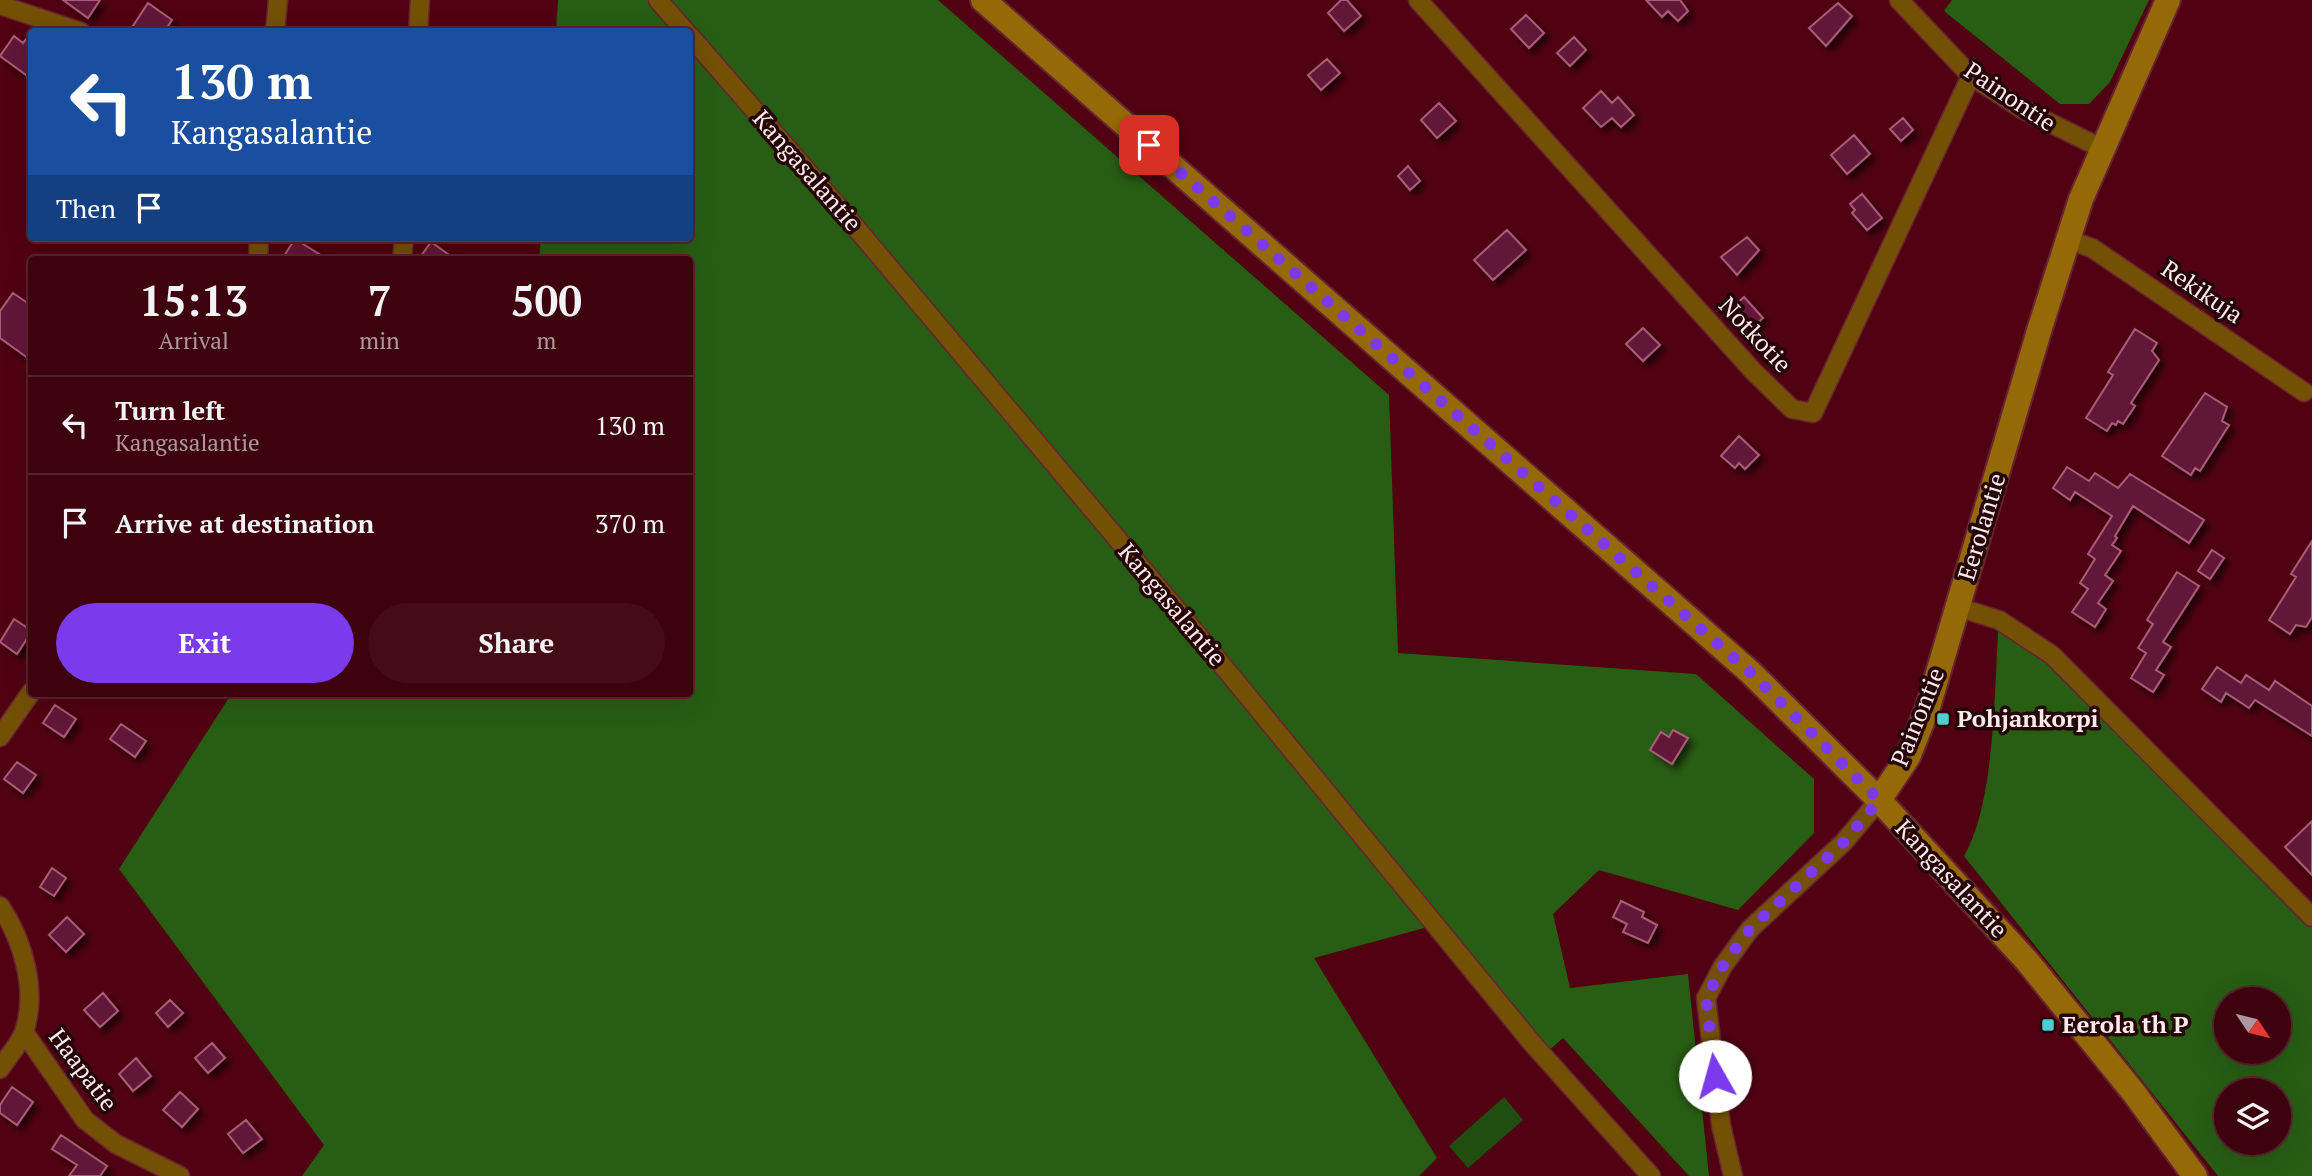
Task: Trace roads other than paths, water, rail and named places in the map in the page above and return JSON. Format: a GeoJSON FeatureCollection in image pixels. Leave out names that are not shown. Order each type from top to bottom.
{"type":"FeatureCollection","features":[{"type":"Feature","properties":{"kind":"main road","name":"Kangasalantie"},"geometry":{"type":"LineString","coordinates":[[982,0],[1750,672],[1879,800],[2027,961],[2134,1093],[2195,1176]]}},
{"type":"Feature","properties":{"kind":"main road","name":"Eerolantie"},"geometry":{"type":"LineString","coordinates":[[1957,607],[2081,200],[2168,0]]}},
{"type":"Feature","properties":{"kind":"main road","name":"Painontie"},"geometry":{"type":"LineString","coordinates":[[1879,800],[1913,744],[1928,707],[1957,607]]}},
{"type":"Feature","properties":{"kind":"street"},"geometry":{"type":"LineString","coordinates":[[275,28],[278,0]]}},
{"type":"Feature","properties":{"kind":"street"},"geometry":{"type":"LineString","coordinates":[[418,28],[420,0]]}},
{"type":"Feature","properties":{"kind":"street"},"geometry":{"type":"LineString","coordinates":[[658,0],[682,28]]}},
{"type":"Feature","properties":{"kind":"street","name":"Notkotie"},"geometry":{"type":"LineString","coordinates":[[1418,0],[1754,372],[1792,409],[1813,414],[1971,76]]}},
{"type":"Feature","properties":{"kind":"street","name":"Painontie"},"geometry":{"type":"LineString","coordinates":[[1899,0],[1971,76],[2022,109],[2103,149]]}},
{"type":"Feature","properties":{"kind":"street"},"geometry":{"type":"LineString","coordinates":[[0,5],[69,28]]}},
{"type":"Feature","properties":{"kind":"street","name":"Kangasalantie"},"geometry":{"type":"LineString","coordinates":[[693,39],[841,210],[1165,595],[1531,1043],[1651,1176]]}},
{"type":"Feature","properties":{"kind":"street","name":"Rekikuja"},"geometry":{"type":"LineString","coordinates":[[2069,240],[2092,248],[2304,392]]}},
{"type":"Feature","properties":{"kind":"street","name":"Eerolantie"},"geometry":{"type":"LineString","coordinates":[[1957,607],[1999,620],[2052,655],[2312,917]]}},
{"type":"Feature","properties":{"kind":"street"},"geometry":{"type":"LineString","coordinates":[[0,737],[28,697]]}},
{"type":"Feature","properties":{"kind":"street","name":"Painontie"},"geometry":{"type":"LineString","coordinates":[[1733,1176],[1721,1125],[1706,998],[1723,966],[1750,929],[1844,842],[1879,800]]}},
{"type":"Feature","properties":{"kind":"street","name":"Haapatie"},"geometry":{"type":"LineString","coordinates":[[0,906],[17,932],[26,964],[27,1002],[24,1032],[0,1069]]}},
{"type":"Feature","properties":{"kind":"street","name":"Haapatie"},"geometry":{"type":"LineString","coordinates":[[24,1032],[85,1121],[116,1144],[180,1176]]}},
{"type":"Feature","properties":{"kind":"place","name":"Pohjankorpi"},"geometry":{"type":"Point","coordinates":[1943,719]}},
{"type":"Feature","properties":{"kind":"place","name":"Eerola th P"},"geometry":{"type":"Point","coordinates":[2048,1025]}}]}
